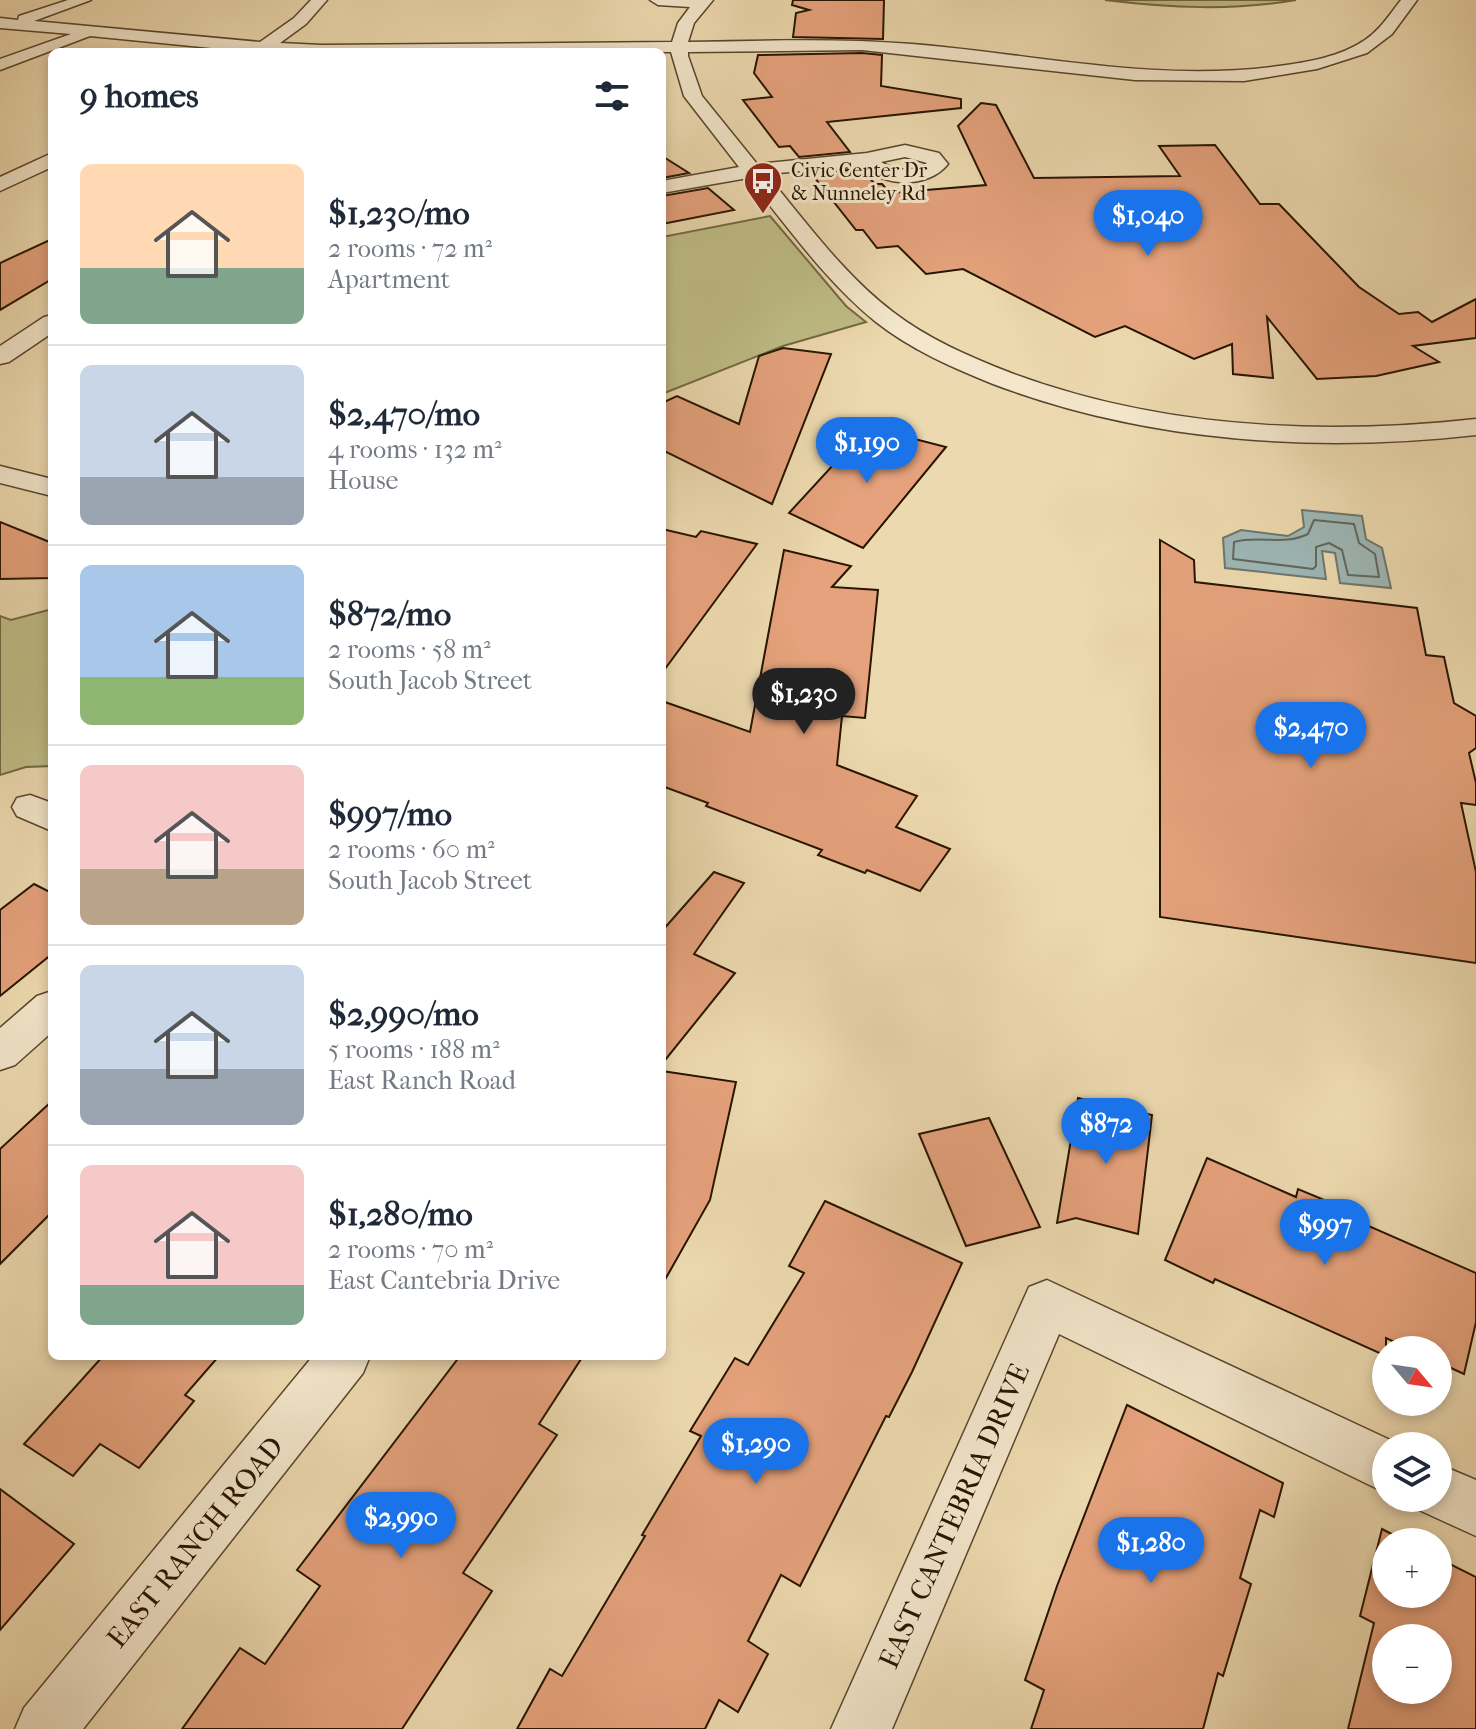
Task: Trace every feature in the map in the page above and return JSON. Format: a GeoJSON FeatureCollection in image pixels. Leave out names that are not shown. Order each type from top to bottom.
{"type":"FeatureCollection","features":[{"type":"Feature","properties":{"kind":"street"},"geometry":{"type":"LineString","coordinates":[[6,23],[83,0]]}},
{"type":"Feature","properties":{"kind":"street"},"geometry":{"type":"LineString","coordinates":[[263,48],[280,37],[269,33],[272,28],[300,21],[319,0]]}},
{"type":"Feature","properties":{"kind":"street"},"geometry":{"type":"LineString","coordinates":[[658,0],[704,1]]}},
{"type":"Feature","properties":{"kind":"street"},"geometry":{"type":"LineString","coordinates":[[608,48],[824,37],[1110,75],[1197,77],[1279,72],[1349,55],[1377,40],[1409,0]]}},
{"type":"Feature","properties":{"kind":"street"},"geometry":{"type":"LineString","coordinates":[[704,1],[681,31],[678,46],[682,73],[693,96],[864,301],[909,334],[982,371],[1093,406],[1209,427],[1324,436],[1420,433],[1476,427]]}},
{"type":"Feature","properties":{"kind":"street"},"geometry":{"type":"LineString","coordinates":[[6,23],[242,48]]}},
{"type":"Feature","properties":{"kind":"street"},"geometry":{"type":"LineString","coordinates":[[49,48],[96,32]]}},
{"type":"Feature","properties":{"kind":"street"},"geometry":{"type":"LineString","coordinates":[[4,63],[48,48]]}},
{"type":"Feature","properties":{"kind":"street"},"geometry":{"type":"LineString","coordinates":[[4,63],[38,68]]}},
{"type":"Feature","properties":{"kind":"street"},"geometry":{"type":"LineString","coordinates":[[1197,77],[1213,95]]}},
{"type":"Feature","properties":{"kind":"street"},"geometry":{"type":"LineString","coordinates":[[0,185],[48,161]]}},
{"type":"Feature","properties":{"kind":"street"},"geometry":{"type":"LineString","coordinates":[[666,186],[754,172],[779,175],[872,163]]}},
{"type":"Feature","properties":{"kind":"street"},"geometry":{"type":"LineString","coordinates":[[0,357],[48,325]]}},
{"type":"Feature","properties":{"kind":"street"},"geometry":{"type":"LineString","coordinates":[[0,474],[48,487]]}},
{"type":"Feature","properties":{"kind":"street"},"geometry":{"type":"LineString","coordinates":[[0,1053],[48,1011]]}},
{"type":"Feature","properties":{"kind":"street","name":"EAST CANTEBRIA DRIVE"},"geometry":{"type":"LineString","coordinates":[[861,1729],[1047,1303],[1372,1459]]}},
{"type":"Feature","properties":{"kind":"street","name":"EAST RANCH ROAD"},"geometry":{"type":"LineString","coordinates":[[45,1729],[342,1360]]}},
{"type":"Feature","properties":{"kind":"street"},"geometry":{"type":"LineString","coordinates":[[1452,1498],[1476,1509]]}},
{"type":"Feature","properties":{"kind":"shaded area"},"geometry":{"type":"Polygon","coordinates":[[[1105,0],[1296,0],[1248,6],[1201,7],[1105,0]]]}},
{"type":"Feature","properties":{"kind":"shaded area"},"geometry":{"type":"Polygon","coordinates":[[[770,216],[846,306],[866,322],[783,346],[666,392],[666,236],[770,216]]]}},
{"type":"Feature","properties":{"kind":"shaded area"},"geometry":{"type":"Polygon","coordinates":[[[48,610],[48,766],[26,767],[0,775],[0,616],[11,620],[48,610]]]}},
{"type":"Feature","properties":{"kind":"water"},"geometry":{"type":"Polygon","coordinates":[[[1302,510],[1362,516],[1366,539],[1382,548],[1391,588],[1340,583],[1335,553],[1322,551],[1326,579],[1225,568],[1223,538],[1241,530],[1288,536],[1304,527],[1302,510]]]}},
{"type":"Feature","properties":{"kind":"building"},"geometry":{"type":"Polygon","coordinates":[[[793,0],[884,0],[883,39],[793,37],[796,13],[809,10],[792,5],[793,0]]]}},
{"type":"Feature","properties":{"kind":"building"},"geometry":{"type":"Polygon","coordinates":[[[758,55],[882,55],[881,86],[961,99],[961,108],[827,122],[850,152],[799,157],[790,146],[779,147],[743,100],[772,97],[754,73],[758,55]]]}},
{"type":"Feature","properties":{"kind":"building"},"geometry":{"type":"Polygon","coordinates":[[[981,103],[996,105],[1034,178],[1180,176],[1159,146],[1215,145],[1260,204],[1279,204],[1359,287],[1399,314],[1418,312],[1432,322],[1476,299],[1476,338],[1413,346],[1439,362],[1376,376],[1317,379],[1267,317],[1273,378],[1233,374],[1232,344],[1194,359],[1125,326],[1095,337],[963,269],[926,274],[898,246],[877,248],[863,230],[856,230],[811,173],[861,169],[875,184],[882,184],[890,193],[986,185],[958,126],[981,103]]]}},
{"type":"Feature","properties":{"kind":"building"},"geometry":{"type":"Polygon","coordinates":[[[666,159],[689,173],[666,177],[666,159]]]}},
{"type":"Feature","properties":{"kind":"building"},"geometry":{"type":"Polygon","coordinates":[[[708,188],[734,210],[666,223],[666,195],[708,188]]]}},
{"type":"Feature","properties":{"kind":"building"},"geometry":{"type":"Polygon","coordinates":[[[48,241],[48,281],[0,310],[0,263],[48,241]]]}},
{"type":"Feature","properties":{"kind":"building"},"geometry":{"type":"Polygon","coordinates":[[[783,348],[831,354],[772,504],[666,452],[666,401],[677,396],[739,424],[759,356],[783,348]]]}},
{"type":"Feature","properties":{"kind":"building"},"geometry":{"type":"Polygon","coordinates":[[[872,428],[946,447],[863,548],[789,513],[845,452],[850,453],[872,428]]]}},
{"type":"Feature","properties":{"kind":"building"},"geometry":{"type":"Polygon","coordinates":[[[0,522],[48,541],[48,578],[0,579],[0,522]]]}},
{"type":"Feature","properties":{"kind":"building"},"geometry":{"type":"Polygon","coordinates":[[[666,530],[696,537],[701,531],[757,544],[666,668],[666,530]]]}},
{"type":"Feature","properties":{"kind":"building"},"geometry":{"type":"Polygon","coordinates":[[[1160,540],[1194,560],[1195,582],[1417,608],[1426,655],[1444,657],[1454,703],[1476,716],[1476,748],[1469,753],[1476,783],[1476,805],[1461,803],[1476,872],[1476,963],[1160,917],[1160,540]]]}},
{"type":"Feature","properties":{"kind":"building"},"geometry":{"type":"Polygon","coordinates":[[[784,550],[851,566],[832,587],[878,590],[865,718],[842,716],[837,765],[917,796],[896,827],[950,849],[920,891],[818,855],[822,850],[666,787],[666,702],[750,732],[784,550]]]}},
{"type":"Feature","properties":{"kind":"building"},"geometry":{"type":"Polygon","coordinates":[[[714,872],[744,883],[694,954],[735,973],[666,1059],[666,926],[714,872]]]}},
{"type":"Feature","properties":{"kind":"building"},"geometry":{"type":"Polygon","coordinates":[[[34,884],[48,891],[48,957],[0,996],[0,910],[34,884]]]}},
{"type":"Feature","properties":{"kind":"building"},"geometry":{"type":"Polygon","coordinates":[[[666,1072],[736,1082],[710,1200],[666,1278],[666,1072]]]}},
{"type":"Feature","properties":{"kind":"building"},"geometry":{"type":"Polygon","coordinates":[[[1078,1098],[1152,1115],[1138,1234],[1076,1218],[1057,1223],[1078,1098]]]}},
{"type":"Feature","properties":{"kind":"building"},"geometry":{"type":"Polygon","coordinates":[[[48,1105],[48,1216],[0,1264],[0,1149],[48,1105]]]}},
{"type":"Feature","properties":{"kind":"building"},"geometry":{"type":"Polygon","coordinates":[[[989,1118],[1040,1227],[966,1246],[919,1134],[989,1118]]]}},
{"type":"Feature","properties":{"kind":"building"},"geometry":{"type":"Polygon","coordinates":[[[1207,1158],[1296,1197],[1298,1189],[1334,1204],[1332,1210],[1476,1273],[1476,1322],[1464,1374],[1452,1368],[1452,1336],[1372,1336],[1372,1350],[1215,1279],[1213,1283],[1165,1260],[1207,1158]]]}},
{"type":"Feature","properties":{"kind":"building"},"geometry":{"type":"Polygon","coordinates":[[[825,1201],[962,1263],[912,1372],[889,1417],[886,1416],[800,1586],[781,1575],[748,1641],[768,1654],[738,1712],[719,1700],[705,1729],[517,1729],[550,1669],[562,1676],[645,1536],[642,1535],[701,1436],[690,1431],[735,1358],[748,1365],[804,1273],[789,1266],[825,1201]]]}},
{"type":"Feature","properties":{"kind":"building"},"geometry":{"type":"Polygon","coordinates":[[[99,1360],[216,1360],[185,1395],[194,1401],[139,1468],[100,1444],[73,1476],[24,1444],[99,1360]]]}},
{"type":"Feature","properties":{"kind":"building"},"geometry":{"type":"Polygon","coordinates":[[[457,1360],[580,1360],[539,1424],[557,1435],[463,1573],[492,1591],[402,1729],[182,1729],[240,1648],[265,1664],[320,1586],[297,1570],[457,1360]]]}},
{"type":"Feature","properties":{"kind":"building"},"geometry":{"type":"Polygon","coordinates":[[[1127,1405],[1283,1483],[1274,1517],[1260,1510],[1240,1578],[1251,1584],[1223,1676],[1218,1673],[1203,1729],[1031,1729],[1044,1690],[1025,1680],[1057,1586],[1127,1405]]]}},
{"type":"Feature","properties":{"kind":"building"},"geometry":{"type":"Polygon","coordinates":[[[0,1489],[74,1544],[0,1630],[0,1489]]]}},
{"type":"Feature","properties":{"kind":"building"},"geometry":{"type":"Polygon","coordinates":[[[1452,1565],[1476,1577],[1476,1729],[1348,1729],[1372,1631],[1372,1704],[1452,1704],[1452,1624],[1374,1623],[1360,1616],[1372,1569],[1372,1608],[1452,1608],[1452,1565]]]}},
{"type":"Feature","properties":{"kind":"place","name":"Civic Center Dr & Nunneley Rd"},"geometry":{"type":"Point","coordinates":[763,215]}}]}
